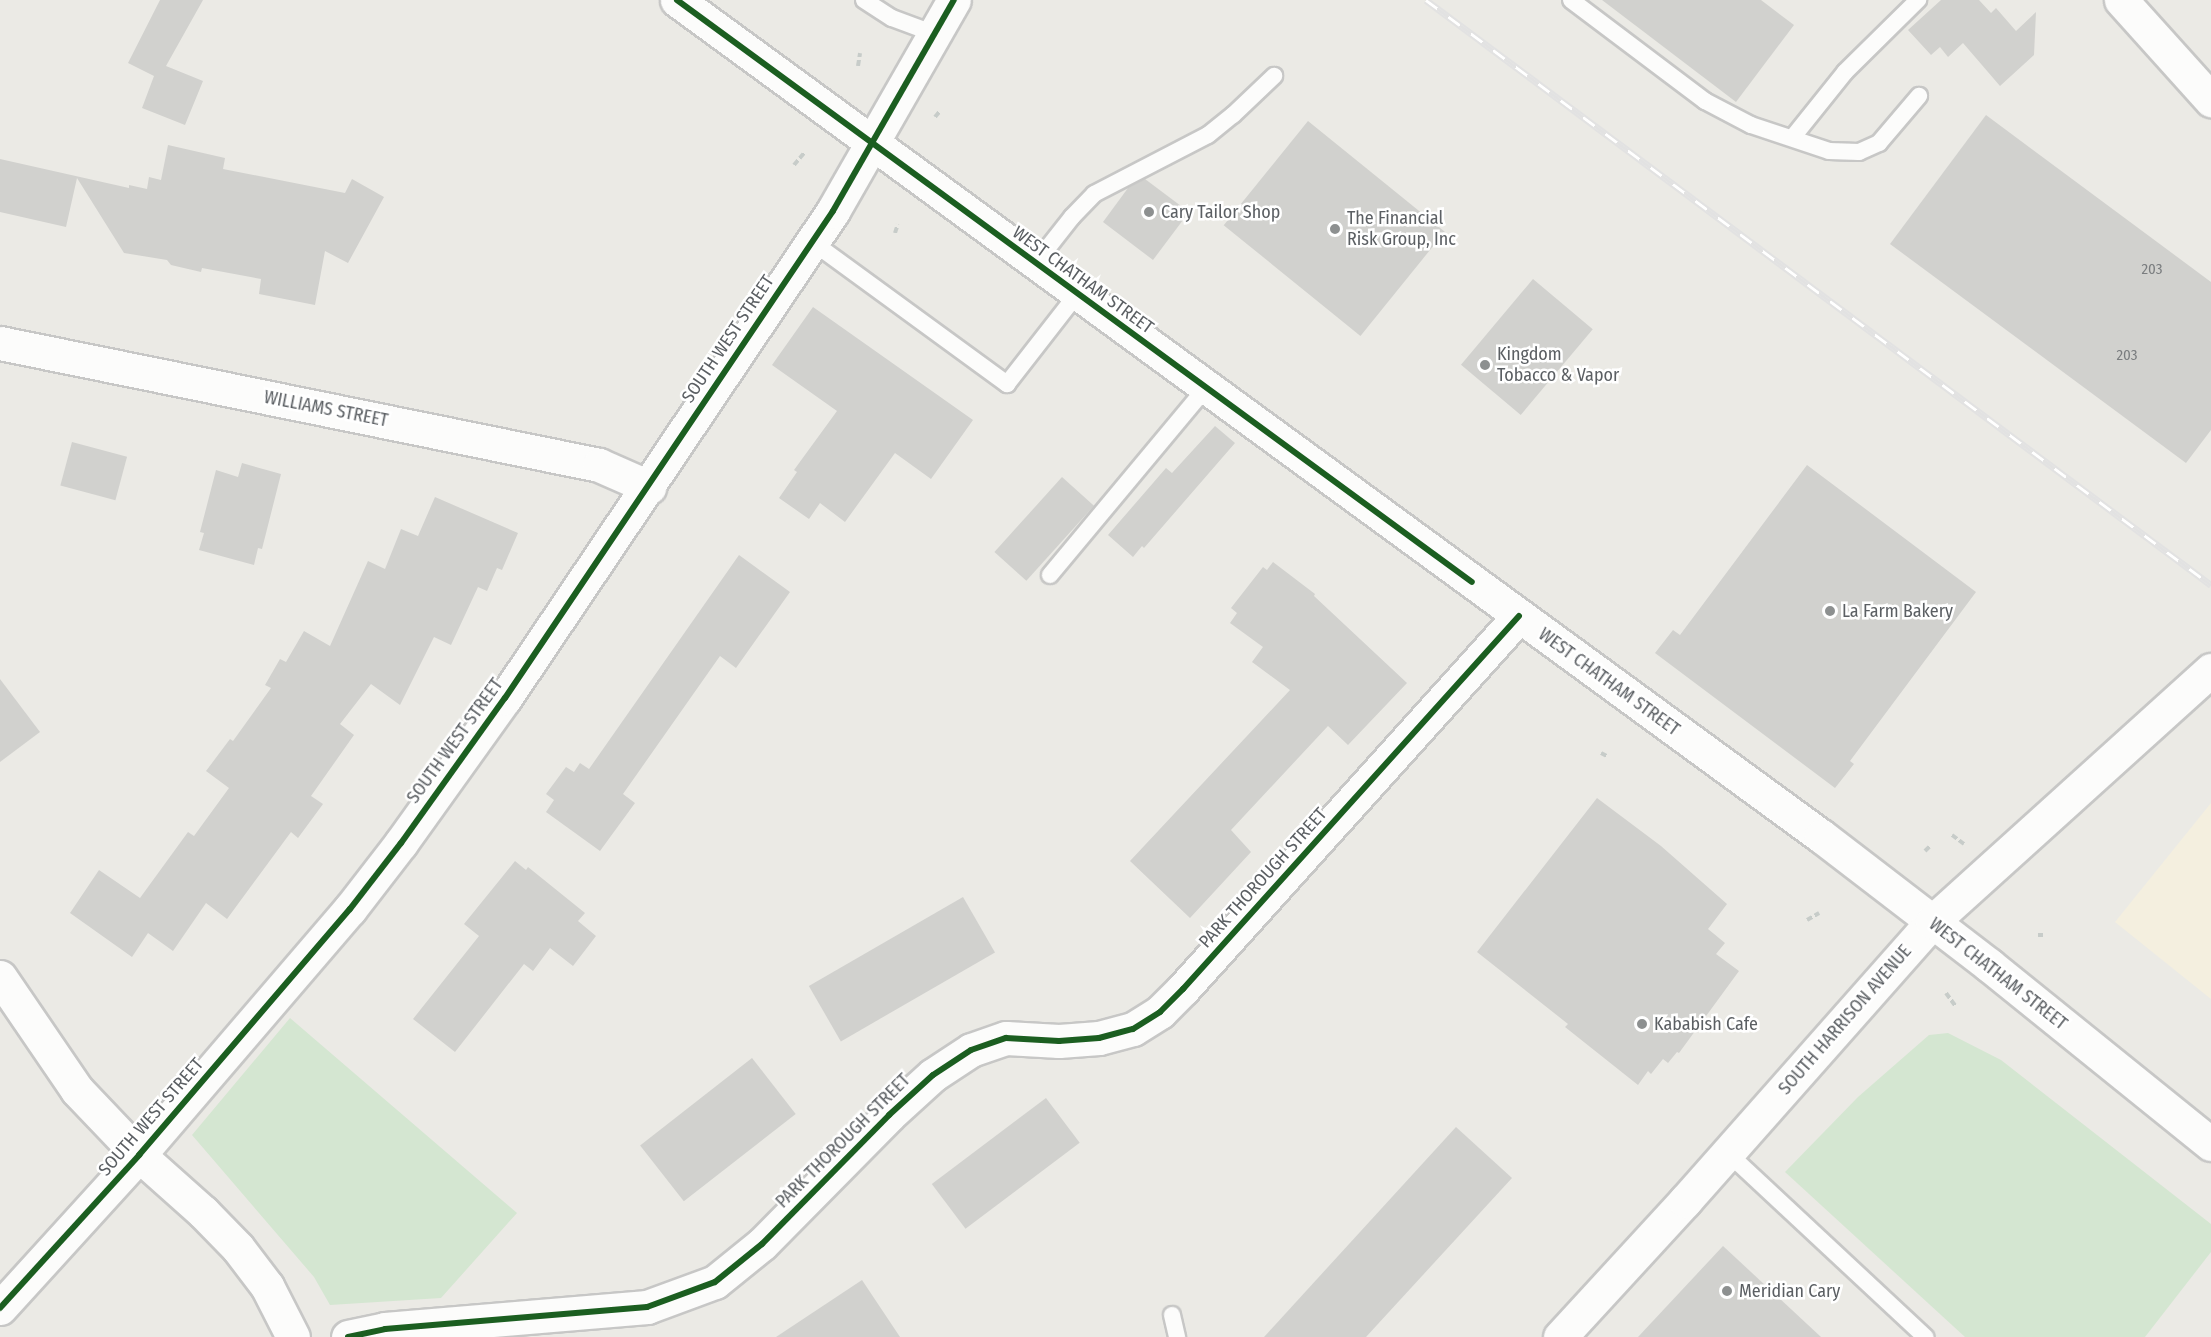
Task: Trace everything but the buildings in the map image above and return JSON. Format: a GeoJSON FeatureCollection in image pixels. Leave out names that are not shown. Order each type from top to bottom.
{"type":"FeatureCollection","features":[{"type":"Feature","properties":{"kind":"street","name":"WEST CHATHAM STREET"},"geometry":{"type":"LineString","coordinates":[[677,0],[1821,837],[1932,921],[2211,1144]]}},
{"type":"Feature","properties":{"kind":"street","name":"SOUTH WEST STREET"},"geometry":{"type":"LineString","coordinates":[[0,1308],[139,1155],[350,909],[395,850],[505,698],[833,211],[954,0]]}},
{"type":"Feature","properties":{"kind":"street"},"geometry":{"type":"LineString","coordinates":[[2121,0],[2211,100]]}},
{"type":"Feature","properties":{"kind":"street","name":"WILLIAMS STREET"},"geometry":{"type":"LineString","coordinates":[[0,343],[599,465],[649,487]]}},
{"type":"Feature","properties":{"kind":"street","name":"PARK THOROUGH STREET"},"geometry":{"type":"LineString","coordinates":[[348,1337],[385,1329],[647,1307],[715,1282],[762,1244],[888,1115],[933,1075],[971,1050],[1006,1038],[1059,1041],[1099,1038],[1133,1029],[1160,1012],[1183,989],[1519,616]]}},
{"type":"Feature","properties":{"kind":"street","name":"SOUTH HARRISON AVENUE"},"geometry":{"type":"LineString","coordinates":[[1560,1337],[1728,1152],[1932,921],[2208,673]]}},
{"type":"Feature","properties":{"kind":"street"},"geometry":{"type":"LineString","coordinates":[[0,977],[77,1090],[139,1155],[203,1212],[238,1248],[267,1286],[292,1337]]}},
{"type":"Feature","properties":{"kind":"lane"},"geometry":{"type":"LineString","coordinates":[[864,0],[892,18],[935,34]]}},
{"type":"Feature","properties":{"kind":"lane"},"geometry":{"type":"LineString","coordinates":[[1572,0],[1705,100],[1751,125],[1793,137],[1829,152],[1859,152],[1879,143],[1919,96]]}},
{"type":"Feature","properties":{"kind":"lane"},"geometry":{"type":"LineString","coordinates":[[1793,137],[1845,72],[1918,0]]}},
{"type":"Feature","properties":{"kind":"lane"},"geometry":{"type":"LineString","coordinates":[[1035,264],[1072,216],[1094,194],[1208,135],[1274,76]]}},
{"type":"Feature","properties":{"kind":"lane"},"geometry":{"type":"LineString","coordinates":[[811,241],[1007,384],[1077,294]]}},
{"type":"Feature","properties":{"kind":"lane"},"geometry":{"type":"LineString","coordinates":[[1050,575],[1206,388]]}},
{"type":"Feature","properties":{"kind":"lane"},"geometry":{"type":"LineString","coordinates":[[1728,1152],[1926,1337]]}},
{"type":"Feature","properties":{"kind":"lane"},"geometry":{"type":"LineString","coordinates":[[1172,1315],[1177,1337]]}},
{"type":"Feature","properties":{"kind":"path"},"geometry":{"type":"LineString","coordinates":[[858,66],[860,53]]}},
{"type":"Feature","properties":{"kind":"path"},"geometry":{"type":"LineString","coordinates":[[935,117],[940,111]]}},
{"type":"Feature","properties":{"kind":"path"},"geometry":{"type":"LineString","coordinates":[[794,165],[801,160],[804,153]]}},
{"type":"Feature","properties":{"kind":"path"},"geometry":{"type":"LineString","coordinates":[[895,233],[898,224]]}},
{"type":"Feature","properties":{"kind":"path"},"geometry":{"type":"LineString","coordinates":[[1601,753],[1606,756]]}},
{"type":"Feature","properties":{"kind":"path"},"geometry":{"type":"LineString","coordinates":[[1952,835],[1964,844]]}},
{"type":"Feature","properties":{"kind":"path"},"geometry":{"type":"LineString","coordinates":[[1925,851],[1930,846]]}},
{"type":"Feature","properties":{"kind":"path"},"geometry":{"type":"LineString","coordinates":[[1807,920],[1819,913]]}},
{"type":"Feature","properties":{"kind":"path"},"geometry":{"type":"LineString","coordinates":[[2038,935],[2043,935]]}},
{"type":"Feature","properties":{"kind":"path"},"geometry":{"type":"LineString","coordinates":[[1946,993],[1956,1007]]}},
{"type":"Feature","properties":{"kind":"shaded area"},"geometry":{"type":"Polygon","coordinates":[[[2211,803],[2211,999],[2115,922],[2211,803]]]}},
{"type":"Feature","properties":{"kind":"green space"},"geometry":{"type":"Polygon","coordinates":[[[290,1018],[517,1213],[441,1298],[330,1305],[314,1277],[192,1135],[290,1018]]]}},
{"type":"Feature","properties":{"kind":"green space"},"geometry":{"type":"Polygon","coordinates":[[[1948,1033],[2001,1060],[2211,1224],[2211,1252],[2145,1337],[1965,1337],[1785,1172],[1858,1097],[1929,1035],[1948,1033]]]}},
{"type":"Feature","properties":{"kind":"railway"},"geometry":{"type":"LineString","coordinates":[[1426,0],[2211,585]]}},
{"type":"Feature","properties":{"kind":"cycle path"},"geometry":{"type":"LineString","coordinates":[[677,0],[1472,582]]}},
{"type":"Feature","properties":{"kind":"cycle path"},"geometry":{"type":"LineString","coordinates":[[0,1308],[139,1155],[350,909],[401,843],[505,698],[833,211],[954,0]]}},
{"type":"Feature","properties":{"kind":"cycle path"},"geometry":{"type":"LineString","coordinates":[[348,1337],[385,1329],[647,1307],[715,1282],[762,1244],[889,1115],[933,1075],[971,1050],[1006,1038],[1059,1041],[1099,1038],[1133,1029],[1160,1012],[1183,989],[1519,616]]}},
{"type":"Feature","properties":{"kind":"place","name":"Cary Tailor Shop"},"geometry":{"type":"Point","coordinates":[1149,212]}},
{"type":"Feature","properties":{"kind":"place","name":"The Financial Risk Group, Inc"},"geometry":{"type":"Point","coordinates":[1335,229]}},
{"type":"Feature","properties":{"kind":"place","name":"Kingdom Tobacco & Vapor"},"geometry":{"type":"Point","coordinates":[1485,365]}},
{"type":"Feature","properties":{"kind":"place","name":"La Farm Bakery"},"geometry":{"type":"Point","coordinates":[1830,611]}},
{"type":"Feature","properties":{"kind":"place","name":"Kababish Cafe"},"geometry":{"type":"Point","coordinates":[1642,1024]}},
{"type":"Feature","properties":{"kind":"place","name":"Meridian Cary"},"geometry":{"type":"Point","coordinates":[1727,1291]}}]}
